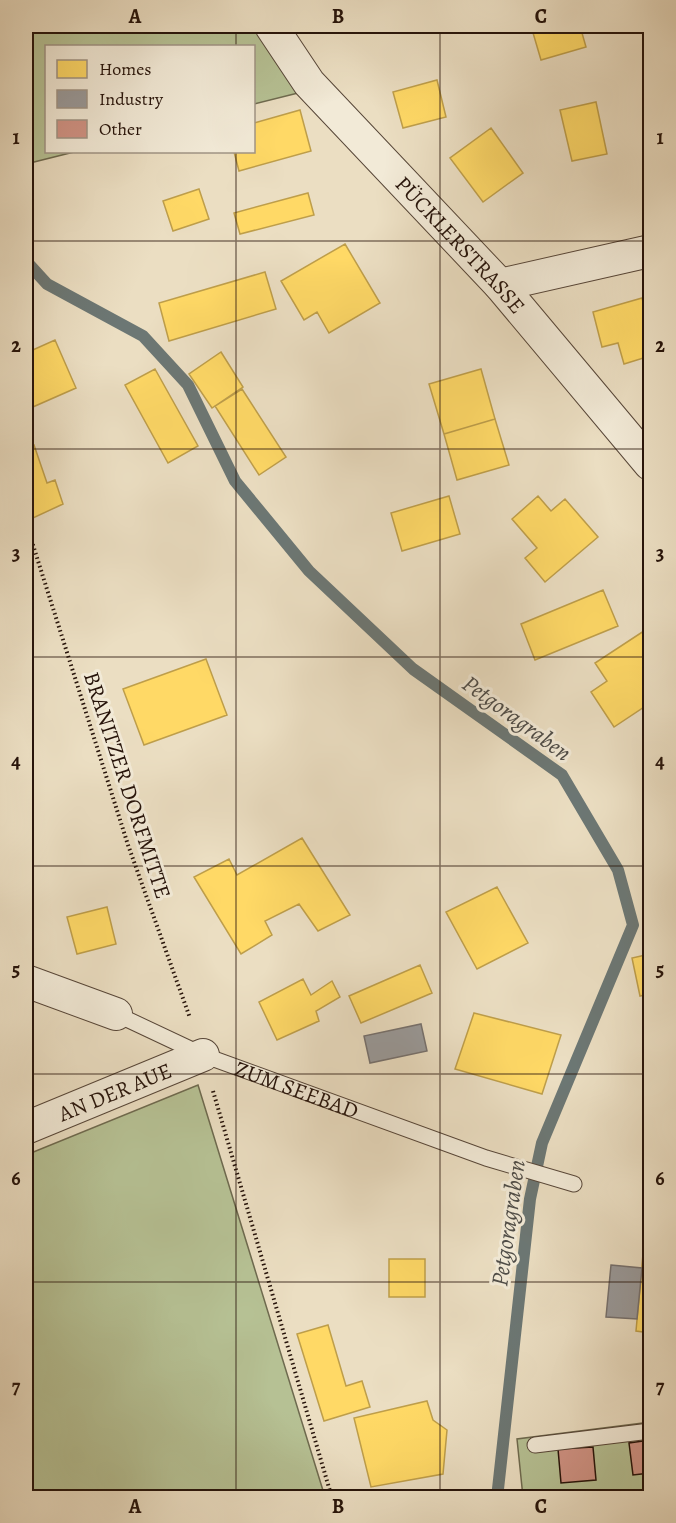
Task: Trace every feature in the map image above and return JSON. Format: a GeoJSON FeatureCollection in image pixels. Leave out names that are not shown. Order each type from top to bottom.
{"type":"FeatureCollection","features":[{"type":"Feature","properties":{"kind":"street","name":"PÜCKLERSTRASSE"},"geometry":{"type":"LineString","coordinates":[[271,26],[309,83],[500,285],[651,464]]}},
{"type":"Feature","properties":{"kind":"street"},"geometry":{"type":"LineString","coordinates":[[500,285],[651,251]]}},
{"type":"Feature","properties":{"kind":"street","name":"ZUM SEEBAD"},"geometry":{"type":"LineString","coordinates":[[26,981],[116,1014]]}},
{"type":"Feature","properties":{"kind":"street","name":"AN DER AUE"},"geometry":{"type":"LineString","coordinates":[[26,1128],[203,1055]]}},
{"type":"Feature","properties":{"kind":"lane","name":"ZUM SEEBAD"},"geometry":{"type":"LineString","coordinates":[[116,1014],[203,1055],[486,1158],[533,1170],[574,1184]]}},
{"type":"Feature","properties":{"kind":"lane"},"geometry":{"type":"LineString","coordinates":[[535,1445],[651,1431]]}},
{"type":"Feature","properties":{"kind":"path","name":"BRANITZER DORFMITTE"},"geometry":{"type":"LineString","coordinates":[[26,523],[128,845],[203,1055],[332,1497]]}},
{"type":"Feature","properties":{"kind":"green space"},"geometry":{"type":"Polygon","coordinates":[[[26,26],[255,26],[298,93],[255,104],[255,45],[45,45],[45,153],[70,153],[26,164],[26,26]]]}},
{"type":"Feature","properties":{"kind":"green space"},"geometry":{"type":"Polygon","coordinates":[[[198,1085],[325,1497],[26,1497],[26,1155],[198,1085]]]}},
{"type":"Feature","properties":{"kind":"green space"},"geometry":{"type":"Polygon","coordinates":[[[650,1422],[650,1497],[523,1497],[517,1439],[650,1422]]]}},
{"type":"Feature","properties":{"kind":"building: Homes"},"geometry":{"type":"Polygon","coordinates":[[[531,26],[580,26],[586,47],[541,60],[531,26]]]}},
{"type":"Feature","properties":{"kind":"building: Homes"},"geometry":{"type":"Polygon","coordinates":[[[437,80],[446,117],[403,128],[393,92],[437,80]]]}},
{"type":"Feature","properties":{"kind":"building: Homes"},"geometry":{"type":"Polygon","coordinates":[[[596,102],[607,154],[572,161],[560,110],[596,102]]]}},
{"type":"Feature","properties":{"kind":"building: Homes"},"geometry":{"type":"Polygon","coordinates":[[[300,110],[311,151],[239,171],[234,153],[255,153],[255,123],[300,110]]]}},
{"type":"Feature","properties":{"kind":"building: Homes"},"geometry":{"type":"Polygon","coordinates":[[[491,128],[523,173],[483,202],[450,158],[491,128]]]}},
{"type":"Feature","properties":{"kind":"building: Homes"},"geometry":{"type":"Polygon","coordinates":[[[199,189],[209,219],[173,231],[163,201],[199,189]]]}},
{"type":"Feature","properties":{"kind":"building: Homes"},"geometry":{"type":"Polygon","coordinates":[[[308,193],[314,215],[240,234],[234,213],[308,193]]]}},
{"type":"Feature","properties":{"kind":"building: Homes"},"geometry":{"type":"Polygon","coordinates":[[[345,244],[380,303],[329,333],[317,312],[304,320],[281,281],[345,244]]]}},
{"type":"Feature","properties":{"kind":"building: Homes"},"geometry":{"type":"Polygon","coordinates":[[[265,272],[276,309],[169,341],[159,303],[265,272]]]}},
{"type":"Feature","properties":{"kind":"building: Homes"},"geometry":{"type":"Polygon","coordinates":[[[642,298],[650,328],[650,356],[624,364],[618,343],[602,347],[593,312],[642,298]]]}},
{"type":"Feature","properties":{"kind":"building: Homes"},"geometry":{"type":"Polygon","coordinates":[[[55,340],[76,388],[26,410],[26,353],[55,340]]]}},
{"type":"Feature","properties":{"kind":"building: Homes"},"geometry":{"type":"Polygon","coordinates":[[[221,352],[243,387],[212,408],[189,374],[221,352]]]}},
{"type":"Feature","properties":{"kind":"building: Homes"},"geometry":{"type":"Polygon","coordinates":[[[155,369],[198,446],[168,463],[125,385],[155,369]]]}},
{"type":"Feature","properties":{"kind":"building: Homes"},"geometry":{"type":"Polygon","coordinates":[[[481,369],[495,419],[444,434],[429,384],[481,369]]]}},
{"type":"Feature","properties":{"kind":"building: Homes"},"geometry":{"type":"Polygon","coordinates":[[[242,389],[286,457],[259,475],[215,406],[242,389]]]}},
{"type":"Feature","properties":{"kind":"building: Homes"},"geometry":{"type":"Polygon","coordinates":[[[495,419],[509,465],[457,480],[444,434],[495,419]]]}},
{"type":"Feature","properties":{"kind":"building: Homes"},"geometry":{"type":"Polygon","coordinates":[[[34,445],[47,483],[55,480],[63,504],[33,518],[26,493],[26,447],[34,445]]]}},
{"type":"Feature","properties":{"kind":"building: Homes"},"geometry":{"type":"Polygon","coordinates":[[[449,496],[460,534],[402,551],[391,513],[449,496]]]}},
{"type":"Feature","properties":{"kind":"building: Homes"},"geometry":{"type":"Polygon","coordinates":[[[538,496],[551,511],[565,499],[598,537],[545,582],[525,558],[537,548],[512,519],[538,496]]]}},
{"type":"Feature","properties":{"kind":"building: Homes"},"geometry":{"type":"Polygon","coordinates":[[[603,590],[618,626],[535,660],[521,624],[603,590]]]}},
{"type":"Feature","properties":{"kind":"building: Homes"},"geometry":{"type":"Polygon","coordinates":[[[650,627],[650,703],[614,727],[591,692],[607,681],[595,663],[650,627]]]}},
{"type":"Feature","properties":{"kind":"building: Homes"},"geometry":{"type":"Polygon","coordinates":[[[206,659],[227,715],[144,745],[123,689],[206,659]]]}},
{"type":"Feature","properties":{"kind":"building: Homes"},"geometry":{"type":"Polygon","coordinates":[[[302,838],[350,915],[318,931],[299,904],[265,921],[272,935],[241,954],[194,877],[229,859],[237,875],[302,838]]]}},
{"type":"Feature","properties":{"kind":"building: Homes"},"geometry":{"type":"Polygon","coordinates":[[[497,887],[528,943],[477,969],[446,912],[497,887]]]}},
{"type":"Feature","properties":{"kind":"building: Homes"},"geometry":{"type":"Polygon","coordinates":[[[107,907],[116,944],[77,954],[67,917],[107,907]]]}},
{"type":"Feature","properties":{"kind":"building: Homes"},"geometry":{"type":"Polygon","coordinates":[[[650,954],[650,994],[640,996],[632,958],[650,954]]]}},
{"type":"Feature","properties":{"kind":"building: Homes"},"geometry":{"type":"Polygon","coordinates":[[[420,965],[432,993],[361,1023],[349,996],[420,965]]]}},
{"type":"Feature","properties":{"kind":"building: Homes"},"geometry":{"type":"Polygon","coordinates":[[[303,979],[311,995],[332,981],[340,997],[316,1011],[319,1021],[277,1040],[259,1002],[303,979]]]}},
{"type":"Feature","properties":{"kind":"building: Homes"},"geometry":{"type":"Polygon","coordinates":[[[474,1013],[561,1035],[542,1094],[455,1069],[474,1013]]]}},
{"type":"Feature","properties":{"kind":"building: Homes"},"geometry":{"type":"Polygon","coordinates":[[[643,1254],[650,1255],[650,1333],[636,1331],[643,1254]]]}},
{"type":"Feature","properties":{"kind":"building: Homes"},"geometry":{"type":"Polygon","coordinates":[[[389,1259],[425,1259],[425,1297],[389,1297],[389,1259]]]}},
{"type":"Feature","properties":{"kind":"building: Homes"},"geometry":{"type":"Polygon","coordinates":[[[328,1325],[346,1386],[362,1381],[370,1407],[324,1421],[297,1334],[328,1325]]]}},
{"type":"Feature","properties":{"kind":"building: Homes"},"geometry":{"type":"Polygon","coordinates":[[[427,1401],[433,1420],[447,1430],[443,1474],[371,1487],[354,1418],[427,1401]]]}},
{"type":"Feature","properties":{"kind":"building: Industry"},"geometry":{"type":"Polygon","coordinates":[[[421,1024],[427,1051],[370,1063],[364,1036],[421,1024]]]}},
{"type":"Feature","properties":{"kind":"building: Industry"},"geometry":{"type":"Polygon","coordinates":[[[611,1265],[642,1268],[637,1319],[606,1317],[611,1265]]]}},
{"type":"Feature","properties":{"kind":"building: Other"},"geometry":{"type":"Polygon","coordinates":[[[650,1440],[650,1473],[633,1475],[629,1443],[650,1440]]]}},
{"type":"Feature","properties":{"kind":"building: Other"},"geometry":{"type":"Polygon","coordinates":[[[593,1447],[596,1480],[561,1483],[558,1449],[593,1447]]]}},
{"type":"Feature","properties":{"kind":"waterway","name":"Petgoragraben"},"geometry":{"type":"LineString","coordinates":[[26,261],[47,284],[143,336],[188,385],[235,481],[309,571],[413,669],[562,775],[618,870],[633,925],[542,1143],[530,1199],[497,1498]]}}]}
